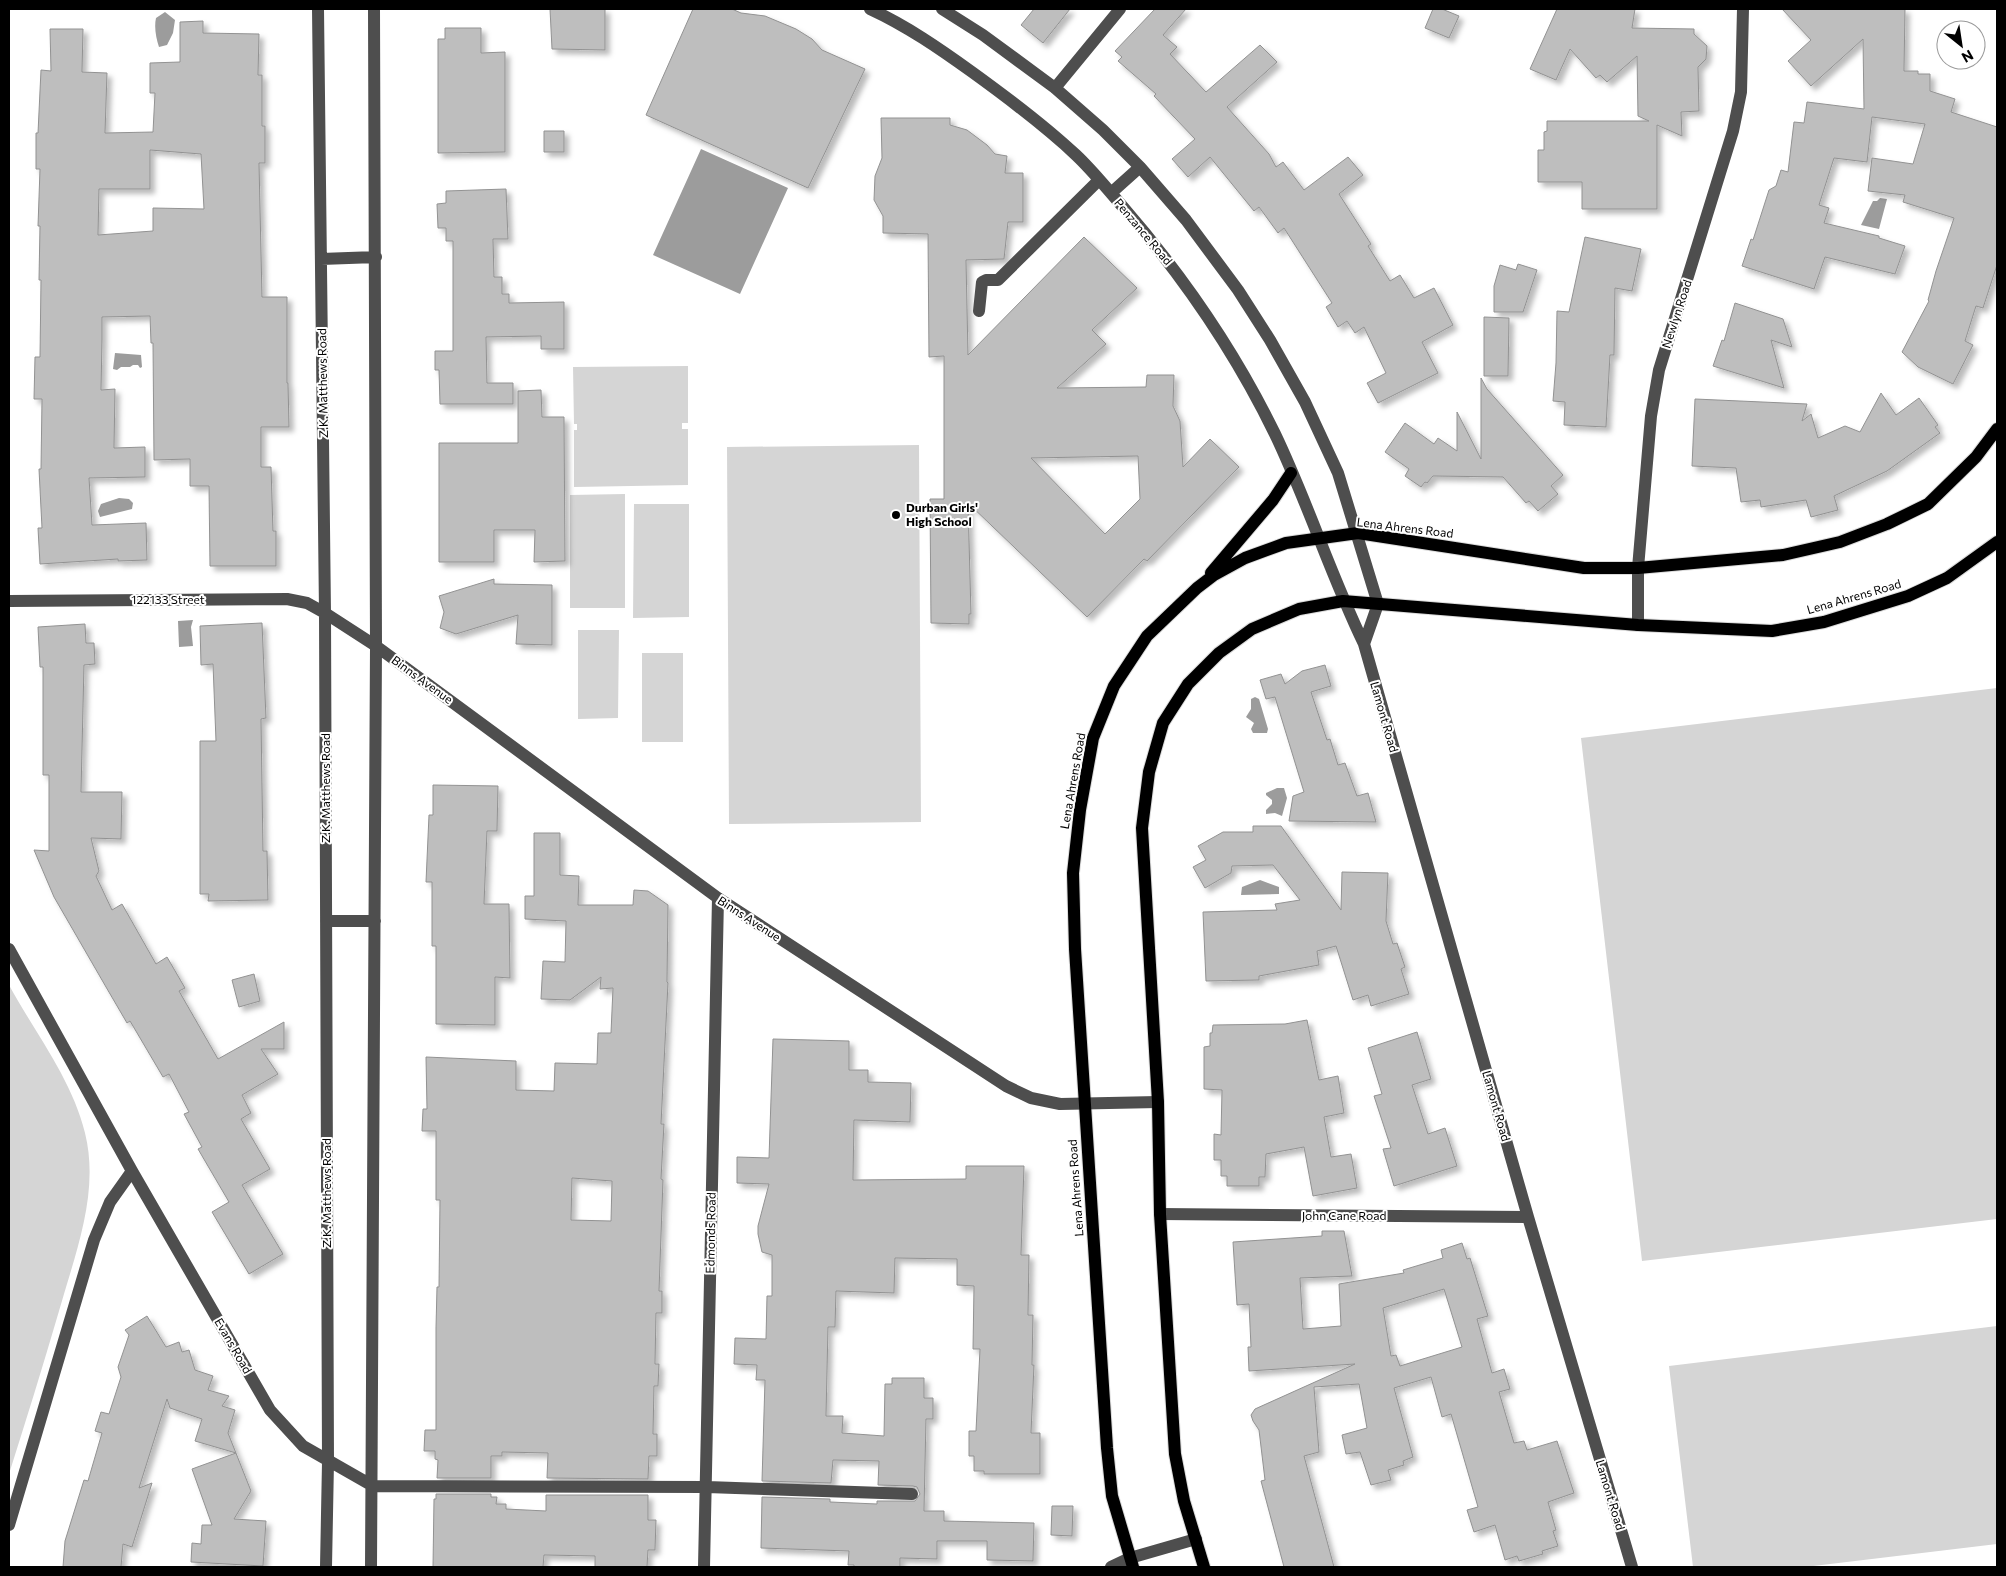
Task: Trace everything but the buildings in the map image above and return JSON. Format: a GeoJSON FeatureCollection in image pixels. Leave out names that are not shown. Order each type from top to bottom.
{"type":"FeatureCollection","features":[{"type":"Feature","properties":{"kind":"main road","name":"Lena Ahrens Road"},"geometry":{"type":"LineString","coordinates":[[1131,1563],[1112,1496],[1084,1103],[1075,949],[1073,873],[1080,810],[1093,738],[1114,686],[1147,636],[1197,588],[1214,575],[1245,558],[1286,543],[1318,538],[1358,533],[1584,568],[1638,568],[1783,555],[1840,542],[1887,524],[1928,504],[1976,456],[1997,429]]}},
{"type":"Feature","properties":{"kind":"main road"},"geometry":{"type":"LineString","coordinates":[[1197,588],[1273,500],[1291,473]]}},
{"type":"Feature","properties":{"kind":"main road","name":"Lena Ahrens Road"},"geometry":{"type":"LineString","coordinates":[[1204,1567],[1184,1501],[1176,1454],[1160,1214],[1158,1102],[1142,828],[1149,772],[1163,723],[1188,684],[1219,653],[1252,628],[1299,609],[1343,601],[1638,625],[1772,630],[1824,622],[1916,593],[1947,578],[1997,542]]}},
{"type":"Feature","properties":{"kind":"street","name":"Z.K. Matthews Road"},"geometry":{"type":"LineString","coordinates":[[318,9],[325,613],[328,1462],[326,1567]]}},
{"type":"Feature","properties":{"kind":"street"},"geometry":{"type":"LineString","coordinates":[[371,1567],[376,646],[374,9]]}},
{"type":"Feature","properties":{"kind":"street","name":"Penzance Road"},"geometry":{"type":"LineString","coordinates":[[870,9],[894,14],[994,88],[1076,155],[1158,247],[1197,301],[1249,384],[1275,436],[1343,601]]}},
{"type":"Feature","properties":{"kind":"street"},"geometry":{"type":"LineString","coordinates":[[942,9],[983,35],[1056,88],[1103,130],[1140,167],[1186,220],[1238,290],[1270,340],[1305,402],[1338,473],[1358,533],[1378,604],[1364,644]]}},
{"type":"Feature","properties":{"kind":"street"},"geometry":{"type":"LineString","coordinates":[[1056,88],[1120,9]]}},
{"type":"Feature","properties":{"kind":"street","name":"Newlyn Road"},"geometry":{"type":"LineString","coordinates":[[1638,625],[1638,568],[1651,416],[1659,370],[1734,131],[1741,92],[1742,9]]}},
{"type":"Feature","properties":{"kind":"street"},"geometry":{"type":"LineString","coordinates":[[1111,193],[1140,167]]}},
{"type":"Feature","properties":{"kind":"street"},"geometry":{"type":"LineString","coordinates":[[979,311],[982,282],[998,280],[1099,180]]}},
{"type":"Feature","properties":{"kind":"street"},"geometry":{"type":"LineString","coordinates":[[321,259],[376,257]]}},
{"type":"Feature","properties":{"kind":"street","name":"122133 Street"},"geometry":{"type":"LineString","coordinates":[[9,600],[287,600],[307,603],[376,646]]}},
{"type":"Feature","properties":{"kind":"street","name":"Lamont Road"},"geometry":{"type":"LineString","coordinates":[[1343,601],[1364,644],[1528,1217],[1632,1567]]}},
{"type":"Feature","properties":{"kind":"street","name":"Binns Avenue"},"geometry":{"type":"LineString","coordinates":[[376,646],[718,898],[1006,1086],[1031,1098],[1060,1104],[1158,1102]]}},
{"type":"Feature","properties":{"kind":"street","name":"Edmonds Road"},"geometry":{"type":"LineString","coordinates":[[704,1567],[718,898]]}},
{"type":"Feature","properties":{"kind":"street"},"geometry":{"type":"LineString","coordinates":[[326,921],[375,921]]}},
{"type":"Feature","properties":{"kind":"street","name":"Evans Road"},"geometry":{"type":"LineString","coordinates":[[9,949],[132,1171],[270,1410],[302,1446],[372,1486]]}},
{"type":"Feature","properties":{"kind":"street"},"geometry":{"type":"LineString","coordinates":[[9,1525],[94,1240],[110,1202],[132,1171]]}},
{"type":"Feature","properties":{"kind":"street","name":"John Cane Road"},"geometry":{"type":"LineString","coordinates":[[1160,1214],[1528,1217]]}},
{"type":"Feature","properties":{"kind":"street"},"geometry":{"type":"LineString","coordinates":[[372,1486],[706,1486],[912,1494]]}},
{"type":"Feature","properties":{"kind":"street"},"geometry":{"type":"LineString","coordinates":[[1111,1567],[1131,1563],[1196,1539]]}},
{"type":"Feature","properties":{"kind":"shaded area"},"geometry":{"type":"Polygon","coordinates":[[[165,12],[175,20],[173,33],[167,45],[159,47],[155,25],[156,18],[165,12]]]}},
{"type":"Feature","properties":{"kind":"shaded area"},"geometry":{"type":"Polygon","coordinates":[[[701,149],[788,188],[740,294],[653,255],[701,149]]]}},
{"type":"Feature","properties":{"kind":"shaded area"},"geometry":{"type":"Polygon","coordinates":[[[1880,198],[1887,199],[1879,229],[1861,225],[1873,201],[1877,201],[1880,198]]]}},
{"type":"Feature","properties":{"kind":"shaded area"},"geometry":{"type":"Polygon","coordinates":[[[115,353],[141,355],[142,367],[133,365],[121,367],[117,370],[113,369],[115,353]]]}},
{"type":"Feature","properties":{"kind":"shaded area"},"geometry":{"type":"Polygon","coordinates":[[[688,366],[688,423],[682,423],[682,429],[688,429],[688,485],[574,487],[574,430],[577,430],[577,424],[574,424],[573,367],[688,366]]]}},
{"type":"Feature","properties":{"kind":"shaded area"},"geometry":{"type":"Polygon","coordinates":[[[919,445],[921,822],[729,824],[727,447],[919,445]]]}},
{"type":"Feature","properties":{"kind":"shaded area"},"geometry":{"type":"Polygon","coordinates":[[[625,494],[625,608],[570,608],[570,495],[625,494]]]}},
{"type":"Feature","properties":{"kind":"shaded area"},"geometry":{"type":"Polygon","coordinates":[[[119,498],[129,499],[133,503],[132,509],[100,517],[98,511],[101,504],[119,498]]]}},
{"type":"Feature","properties":{"kind":"shaded area"},"geometry":{"type":"Polygon","coordinates":[[[634,504],[689,504],[689,617],[633,618],[634,504]]]}},
{"type":"Feature","properties":{"kind":"shaded area"},"geometry":{"type":"Polygon","coordinates":[[[193,620],[191,627],[193,646],[179,647],[178,621],[193,620]]]}},
{"type":"Feature","properties":{"kind":"shaded area"},"geometry":{"type":"Polygon","coordinates":[[[578,630],[619,630],[618,718],[578,719],[578,630]]]}},
{"type":"Feature","properties":{"kind":"shaded area"},"geometry":{"type":"Polygon","coordinates":[[[642,653],[683,653],[683,742],[642,742],[642,653]]]}},
{"type":"Feature","properties":{"kind":"shaded area"},"geometry":{"type":"Polygon","coordinates":[[[1997,688],[1997,1219],[1642,1261],[1581,738],[1997,688]]]}},
{"type":"Feature","properties":{"kind":"shaded area"},"geometry":{"type":"Polygon","coordinates":[[[1255,697],[1259,699],[1268,729],[1267,733],[1253,733],[1251,729],[1254,723],[1246,717],[1251,709],[1251,699],[1255,697]]]}},
{"type":"Feature","properties":{"kind":"shaded area"},"geometry":{"type":"Polygon","coordinates":[[[1277,788],[1284,788],[1287,798],[1282,816],[1275,813],[1266,814],[1266,810],[1272,804],[1272,800],[1266,793],[1277,788]]]}},
{"type":"Feature","properties":{"kind":"shaded area"},"geometry":{"type":"Polygon","coordinates":[[[1260,880],[1279,887],[1279,894],[1241,895],[1242,887],[1260,880]]]}},
{"type":"Feature","properties":{"kind":"shaded area"},"geometry":{"type":"Polygon","coordinates":[[[9,985],[62,1075],[79,1113],[89,1156],[90,1178],[88,1201],[78,1245],[9,1474],[9,985]]]}},
{"type":"Feature","properties":{"kind":"shaded area"},"geometry":{"type":"Polygon","coordinates":[[[1997,1326],[1997,1544],[1805,1567],[1693,1567],[1669,1366],[1997,1326]]]}},
{"type":"Feature","properties":{"kind":"place","name":"Durban Girls' High School"},"geometry":{"type":"Point","coordinates":[896,515]}}]}
